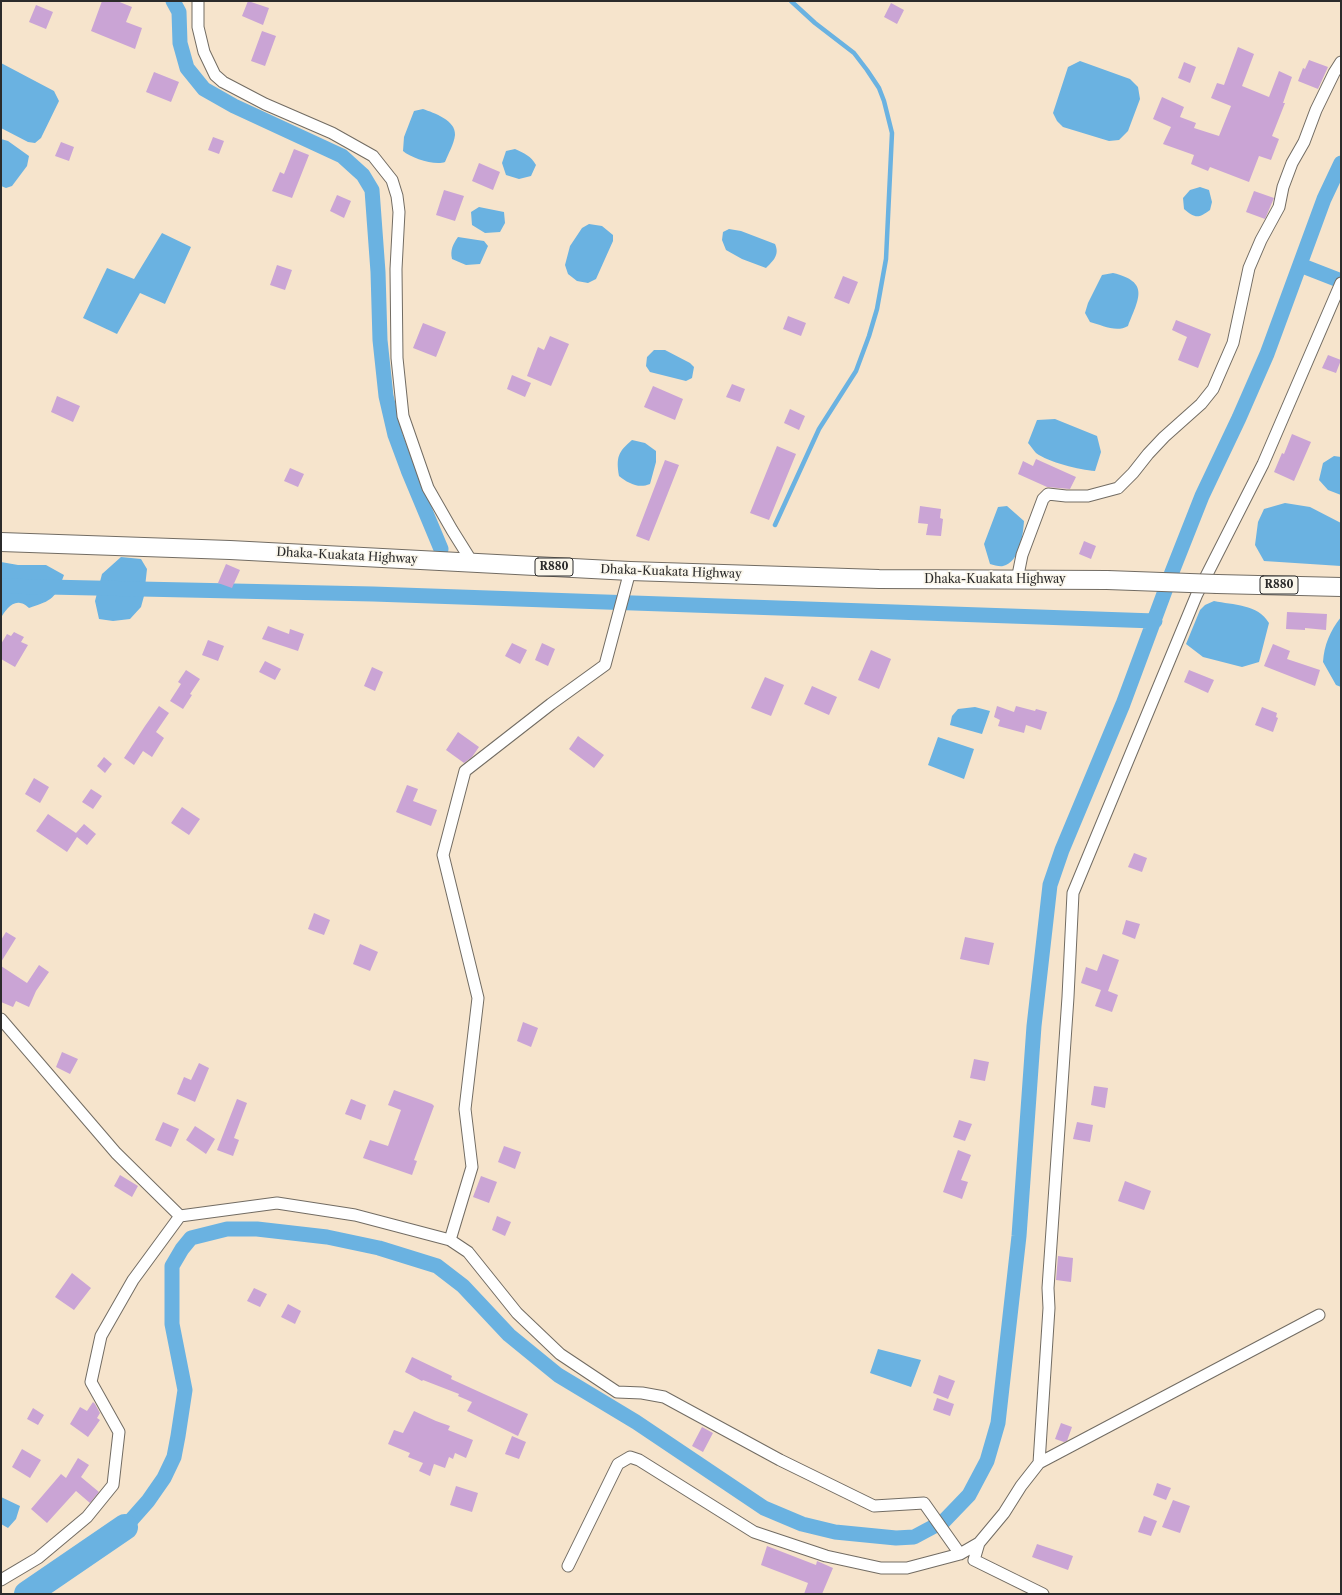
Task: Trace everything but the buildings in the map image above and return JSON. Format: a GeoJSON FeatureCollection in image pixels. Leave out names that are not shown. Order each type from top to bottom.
{"type":"FeatureCollection","features":[{"type":"Feature","properties":{"kind":"main road","name":"Dhaka-Kuakata Highway"},"geometry":{"type":"LineString","coordinates":[[1,542],[230,550],[630,571],[880,579],[1107,580],[1341,587]]}},
{"type":"Feature","properties":{"kind":"street"},"geometry":{"type":"LineString","coordinates":[[198,1],[198,28],[202,46],[215,75],[223,82],[237,90],[265,104],[332,133],[373,156],[392,180],[397,196],[399,212],[396,269],[397,358],[402,416],[428,488],[472,562]]}},
{"type":"Feature","properties":{"kind":"street"},"geometry":{"type":"LineString","coordinates":[[1017,580],[1022,555],[1043,499],[1048,494],[1088,496],[1118,488],[1164,437],[1201,404],[1213,388],[1233,343],[1250,268],[1261,240],[1279,207],[1283,187],[1292,163],[1304,142],[1316,110],[1341,62]]}},
{"type":"Feature","properties":{"kind":"street"},"geometry":{"type":"LineString","coordinates":[[1039,1463],[1049,1308],[1048,1288],[1068,997],[1073,893],[1197,594],[1263,464],[1341,283]]}},
{"type":"Feature","properties":{"kind":"street"},"geometry":{"type":"LineString","coordinates":[[450,1240],[472,1167],[465,1109],[478,998],[443,855],[465,771],[551,704],[605,665],[630,571]]}},
{"type":"Feature","properties":{"kind":"street"},"geometry":{"type":"LineString","coordinates":[[1,1019],[116,1153],[180,1216]]}},
{"type":"Feature","properties":{"kind":"street"},"geometry":{"type":"LineString","coordinates":[[1,1580],[38,1558],[87,1517],[113,1486],[119,1432],[91,1382],[101,1336],[133,1280],[180,1216],[276,1203],[355,1215],[450,1240],[468,1252],[517,1313],[560,1354],[617,1392],[642,1393],[664,1397],[780,1460],[874,1506],[924,1503],[960,1554]]}},
{"type":"Feature","properties":{"kind":"street"},"geometry":{"type":"LineString","coordinates":[[568,1566],[618,1464],[630,1457],[639,1460],[754,1532],[826,1556],[881,1568],[907,1568],[960,1554],[979,1543],[1004,1513],[1021,1486],[1039,1463],[1319,1315]]}},
{"type":"Feature","properties":{"kind":"street"},"geometry":{"type":"LineString","coordinates":[[979,1543],[974,1560],[1043,1594]]}},
{"type":"Feature","properties":{"kind":"water"},"geometry":{"type":"Polygon","coordinates":[[[1080,61],[1130,79],[1138,87],[1140,99],[1128,131],[1119,140],[1109,141],[1063,127],[1057,121],[1053,113],[1068,67],[1080,61]]]}},
{"type":"Feature","properties":{"kind":"water"},"geometry":{"type":"Polygon","coordinates":[[[1,63],[54,91],[59,101],[41,138],[35,143],[28,142],[1,128],[1,63]]]}},
{"type":"Feature","properties":{"kind":"water"},"geometry":{"type":"Polygon","coordinates":[[[423,109],[444,118],[452,125],[455,135],[445,162],[435,163],[423,161],[403,151],[404,137],[414,111],[423,109]]]}},
{"type":"Feature","properties":{"kind":"water"},"geometry":{"type":"Polygon","coordinates":[[[1,139],[8,141],[29,156],[27,166],[12,186],[6,188],[1,186],[1,139]]]}},
{"type":"Feature","properties":{"kind":"water"},"geometry":{"type":"Polygon","coordinates":[[[515,149],[530,157],[536,165],[531,176],[519,179],[506,175],[502,163],[506,151],[515,149]]]}},
{"type":"Feature","properties":{"kind":"water"},"geometry":{"type":"Polygon","coordinates":[[[1200,187],[1209,190],[1212,202],[1210,210],[1202,215],[1194,216],[1184,209],[1183,198],[1190,190],[1200,187]]]}},
{"type":"Feature","properties":{"kind":"water"},"geometry":{"type":"Polygon","coordinates":[[[479,207],[504,212],[505,223],[500,232],[485,233],[472,225],[471,212],[479,207]]]}},
{"type":"Feature","properties":{"kind":"water"},"geometry":{"type":"Polygon","coordinates":[[[589,224],[602,226],[613,235],[613,241],[596,279],[588,283],[577,281],[568,274],[565,265],[570,246],[582,228],[589,224]]]}},
{"type":"Feature","properties":{"kind":"water"},"geometry":{"type":"Polygon","coordinates":[[[729,229],[741,231],[775,244],[777,251],[773,260],[766,268],[742,259],[726,250],[722,240],[723,232],[729,229]]]}},
{"type":"Feature","properties":{"kind":"water"},"geometry":{"type":"Polygon","coordinates":[[[162,233],[191,247],[165,304],[140,293],[117,334],[83,318],[107,268],[134,279],[162,233]]]}},
{"type":"Feature","properties":{"kind":"water"},"geometry":{"type":"Polygon","coordinates":[[[458,237],[484,241],[488,246],[480,264],[466,265],[452,259],[452,247],[458,237]]]}},
{"type":"Feature","properties":{"kind":"water"},"geometry":{"type":"Polygon","coordinates":[[[1113,273],[1132,281],[1137,286],[1138,292],[1136,307],[1128,326],[1119,329],[1109,328],[1090,322],[1085,313],[1088,303],[1102,275],[1113,273]]]}},
{"type":"Feature","properties":{"kind":"water"},"geometry":{"type":"Polygon","coordinates":[[[654,350],[665,350],[690,363],[694,367],[692,378],[686,381],[650,372],[646,366],[647,357],[654,350]]]}},
{"type":"Feature","properties":{"kind":"water"},"geometry":{"type":"Polygon","coordinates":[[[1055,419],[1097,436],[1101,452],[1095,471],[1073,467],[1048,459],[1036,453],[1028,443],[1037,420],[1055,419]]]}},
{"type":"Feature","properties":{"kind":"water"},"geometry":{"type":"Polygon","coordinates":[[[632,440],[645,443],[656,451],[656,462],[650,484],[637,486],[619,476],[619,455],[632,440]]]}},
{"type":"Feature","properties":{"kind":"water"},"geometry":{"type":"Polygon","coordinates":[[[1334,456],[1341,457],[1341,495],[1328,490],[1319,480],[1323,463],[1334,456]]]}},
{"type":"Feature","properties":{"kind":"water"},"geometry":{"type":"Polygon","coordinates":[[[1285,503],[1310,507],[1341,523],[1341,566],[1264,561],[1255,545],[1258,522],[1264,509],[1285,503]]]}},
{"type":"Feature","properties":{"kind":"water"},"geometry":{"type":"Polygon","coordinates":[[[1007,506],[1024,521],[1023,533],[1017,554],[1009,563],[999,566],[990,564],[984,544],[998,507],[1007,506]]]}},
{"type":"Feature","properties":{"kind":"water"},"geometry":{"type":"Polygon","coordinates":[[[121,557],[141,559],[147,569],[144,596],[141,607],[130,619],[113,621],[99,619],[95,601],[102,574],[121,557]]]}},
{"type":"Feature","properties":{"kind":"water"},"geometry":{"type":"Polygon","coordinates":[[[1,562],[18,565],[46,565],[64,575],[52,598],[29,608],[21,603],[11,605],[1,618],[1,562]]]}},
{"type":"Feature","properties":{"kind":"water"},"geometry":{"type":"Polygon","coordinates":[[[1214,601],[1244,606],[1252,609],[1258,612],[1269,623],[1259,662],[1242,667],[1203,657],[1186,644],[1200,610],[1205,605],[1214,601]]]}},
{"type":"Feature","properties":{"kind":"water"},"geometry":{"type":"Polygon","coordinates":[[[1341,617],[1341,687],[1336,685],[1323,662],[1328,638],[1341,617]]]}},
{"type":"Feature","properties":{"kind":"water"},"geometry":{"type":"Polygon","coordinates":[[[975,707],[990,711],[982,734],[950,725],[952,716],[958,709],[975,707]]]}},
{"type":"Feature","properties":{"kind":"water"},"geometry":{"type":"Polygon","coordinates":[[[938,737],[974,749],[964,779],[928,765],[938,737]]]}},
{"type":"Feature","properties":{"kind":"water"},"geometry":{"type":"Polygon","coordinates":[[[878,1349],[921,1360],[911,1387],[870,1373],[878,1349]]]}},
{"type":"Feature","properties":{"kind":"water"},"geometry":{"type":"Polygon","coordinates":[[[1,1497],[20,1506],[16,1519],[8,1528],[1,1524],[1,1497]]]}},
{"type":"Feature","properties":{"kind":"waterway"},"geometry":{"type":"LineString","coordinates":[[173,1],[179,12],[180,43],[187,68],[204,89],[234,106],[342,156],[363,175],[372,190],[378,272],[380,340],[386,396],[395,435],[441,549]]}},
{"type":"Feature","properties":{"kind":"waterway"},"geometry":{"type":"LineString","coordinates":[[775,525],[819,429],[856,371],[869,336],[877,309],[886,259],[892,133],[879,88],[854,53],[815,23],[791,1]]}},
{"type":"Feature","properties":{"kind":"waterway"},"geometry":{"type":"LineString","coordinates":[[125,1527],[148,1501],[164,1478],[174,1457],[178,1436],[185,1390],[172,1324],[172,1266],[182,1249],[191,1238],[227,1229],[257,1229],[327,1237],[379,1248],[437,1266],[463,1286],[509,1335],[558,1375],[636,1422],[764,1508],[802,1524],[835,1532],[896,1538],[914,1537],[944,1521],[969,1495],[987,1461],[998,1423],[1019,1236],[1034,1026],[1050,885],[1062,850],[1123,704],[1202,496],[1267,354],[1324,199],[1341,163]]}},
{"type":"Feature","properties":{"kind":"waterway"},"geometry":{"type":"LineString","coordinates":[[1300,265],[1341,281]]}},
{"type":"Feature","properties":{"kind":"waterway"},"geometry":{"type":"LineString","coordinates":[[1,586],[373,594],[1155,621]]}},
{"type":"Feature","properties":{"kind":"waterway"},"geometry":{"type":"LineString","coordinates":[[27,1594],[125,1527]]}}]}
